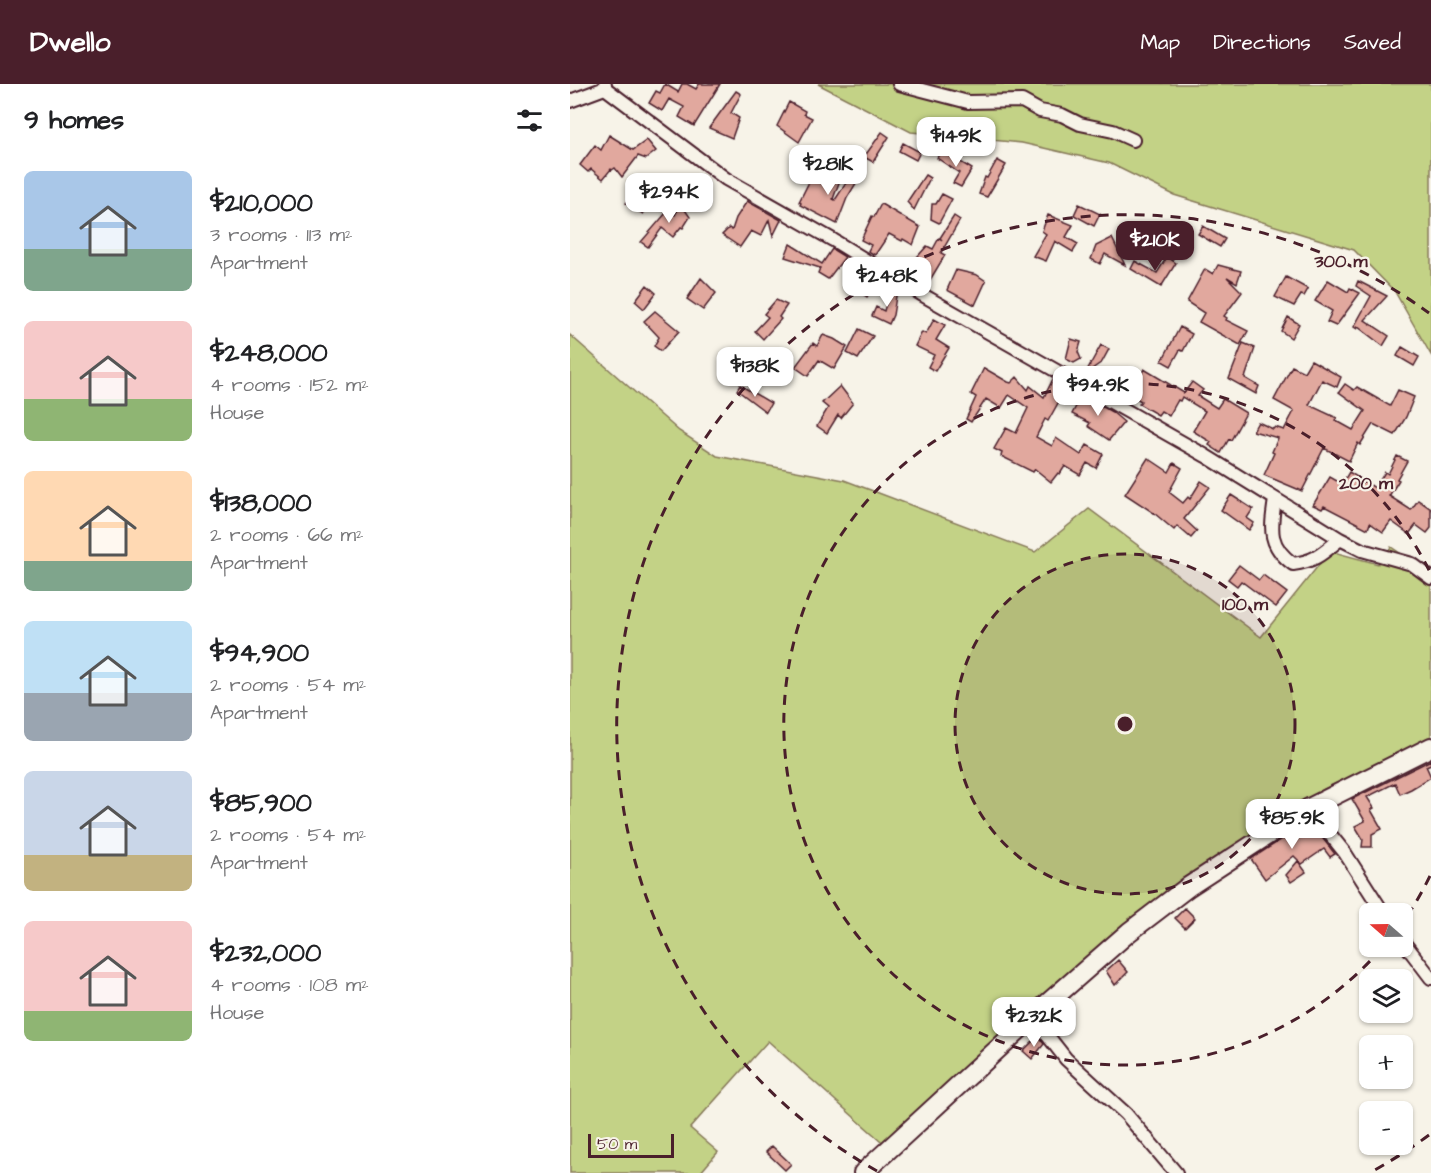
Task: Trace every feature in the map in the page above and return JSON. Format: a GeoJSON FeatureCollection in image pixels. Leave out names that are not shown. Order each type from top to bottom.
{"type":"FeatureCollection","features":[{"type":"Feature","properties":{"kind":"street"},"geometry":{"type":"LineString","coordinates":[[899,84],[968,102],[1022,101],[1040,111],[1062,115],[1080,124],[1113,131],[1133,140]]}},
{"type":"Feature","properties":{"kind":"street"},"geometry":{"type":"LineString","coordinates":[[570,101],[605,86],[726,179],[911,288],[1206,456],[1340,539],[1362,550],[1412,564],[1431,578]]}},
{"type":"Feature","properties":{"kind":"street"},"geometry":{"type":"LineString","coordinates":[[1275,499],[1272,522],[1273,538],[1281,555],[1293,564],[1317,558],[1340,539]]}},
{"type":"Feature","properties":{"kind":"street"},"geometry":{"type":"LineString","coordinates":[[863,1173],[1033,1017],[1129,932],[1179,893],[1309,808],[1431,747]]}},
{"type":"Feature","properties":{"kind":"street"},"geometry":{"type":"LineString","coordinates":[[1309,808],[1345,853],[1377,903]]}},
{"type":"Feature","properties":{"kind":"street"},"geometry":{"type":"LineString","coordinates":[[1413,954],[1431,978]]}},
{"type":"Feature","properties":{"kind":"street"},"geometry":{"type":"LineString","coordinates":[[1033,1017],[1066,1059],[1126,1114],[1176,1173]]}},
{"type":"Feature","properties":{"kind":"green space"},"geometry":{"type":"Polygon","coordinates":[[[818,84],[1431,84],[1431,355],[1395,292],[1354,250],[1174,195],[1109,163],[1022,143],[911,132],[818,84]]]}},
{"type":"Feature","properties":{"kind":"green space"},"geometry":{"type":"Polygon","coordinates":[[[570,335],[679,431],[717,456],[844,480],[1035,552],[1089,509],[1261,637],[1330,551],[1378,564],[1391,547],[1431,574],[1431,739],[1324,789],[1223,854],[889,1148],[768,1041],[690,1128],[718,1152],[700,1173],[570,1173],[570,335]]]}},
{"type":"Feature","properties":{"kind":"building"},"geometry":{"type":"Polygon","coordinates":[[[665,84],[678,92],[682,84],[696,89],[699,84],[720,84],[694,126],[679,117],[684,107],[669,99],[662,111],[649,103],[656,91],[660,93],[665,84]]]}},
{"type":"Feature","properties":{"kind":"building"},"geometry":{"type":"Polygon","coordinates":[[[736,91],[741,94],[731,113],[739,118],[732,138],[709,128],[736,91]]]}},
{"type":"Feature","properties":{"kind":"building"},"geometry":{"type":"Polygon","coordinates":[[[789,102],[812,118],[799,142],[777,126],[789,102]]]}},
{"type":"Feature","properties":{"kind":"building"},"geometry":{"type":"Polygon","coordinates":[[[882,132],[889,137],[873,162],[864,157],[882,132]]]}},
{"type":"Feature","properties":{"kind":"building"},"geometry":{"type":"Polygon","coordinates":[[[609,135],[633,150],[647,140],[656,151],[646,159],[638,156],[622,177],[615,168],[611,169],[603,179],[591,169],[588,172],[580,165],[595,145],[601,150],[609,135]]]}},
{"type":"Feature","properties":{"kind":"building"},"geometry":{"type":"Polygon","coordinates":[[[903,143],[920,152],[916,160],[899,151],[903,143]]]}},
{"type":"Feature","properties":{"kind":"building"},"geometry":{"type":"Polygon","coordinates":[[[941,150],[972,169],[961,187],[953,183],[959,173],[937,158],[941,150]]]}},
{"type":"Feature","properties":{"kind":"building"},"geometry":{"type":"Polygon","coordinates":[[[997,160],[1006,165],[987,197],[979,194],[985,177],[987,178],[997,160]]]}},
{"type":"Feature","properties":{"kind":"building"},"geometry":{"type":"Polygon","coordinates":[[[854,171],[861,175],[847,198],[837,224],[800,205],[799,202],[811,178],[820,182],[826,172],[840,180],[833,199],[835,200],[854,171]]]}},
{"type":"Feature","properties":{"kind":"building"},"geometry":{"type":"Polygon","coordinates":[[[925,175],[930,178],[914,210],[907,202],[925,175]]]}},
{"type":"Feature","properties":{"kind":"building"},"geometry":{"type":"Polygon","coordinates":[[[639,182],[655,198],[643,214],[626,203],[635,192],[632,190],[639,182]]]}},
{"type":"Feature","properties":{"kind":"building"},"geometry":{"type":"Polygon","coordinates":[[[942,194],[952,199],[939,223],[931,219],[932,204],[936,204],[942,194]]]}},
{"type":"Feature","properties":{"kind":"building"},"geometry":{"type":"Polygon","coordinates":[[[747,201],[781,220],[773,236],[769,220],[761,236],[751,231],[740,247],[722,235],[729,228],[732,230],[736,218],[747,201]]]}},
{"type":"Feature","properties":{"kind":"building"},"geometry":{"type":"Polygon","coordinates":[[[681,204],[690,217],[683,228],[681,227],[673,237],[662,228],[648,247],[641,242],[672,206],[676,210],[673,214],[675,215],[681,204]]]}},
{"type":"Feature","properties":{"kind":"building"},"geometry":{"type":"Polygon","coordinates":[[[881,204],[920,227],[913,245],[889,234],[875,255],[868,251],[871,245],[861,240],[872,216],[874,217],[881,204]]]}},
{"type":"Feature","properties":{"kind":"building"},"geometry":{"type":"Polygon","coordinates":[[[1079,204],[1100,214],[1094,226],[1074,215],[1079,204]]]}},
{"type":"Feature","properties":{"kind":"building"},"geometry":{"type":"Polygon","coordinates":[[[1048,215],[1073,225],[1066,237],[1078,244],[1073,252],[1055,241],[1046,261],[1033,256],[1046,234],[1042,231],[1048,215]]]}},
{"type":"Feature","properties":{"kind":"building"},"geometry":{"type":"Polygon","coordinates":[[[954,216],[960,220],[941,253],[945,255],[930,280],[909,266],[927,246],[933,249],[939,238],[942,240],[940,238],[954,216]]]}},
{"type":"Feature","properties":{"kind":"building"},"geometry":{"type":"Polygon","coordinates":[[[1203,226],[1225,239],[1220,247],[1198,234],[1203,226]]]}},
{"type":"Feature","properties":{"kind":"building"},"geometry":{"type":"Polygon","coordinates":[[[1112,238],[1125,265],[1105,254],[1100,264],[1091,259],[1096,246],[1112,238]]]}},
{"type":"Feature","properties":{"kind":"building"},"geometry":{"type":"Polygon","coordinates":[[[790,244],[822,264],[832,249],[845,257],[828,279],[818,273],[820,268],[785,257],[790,244]]]}},
{"type":"Feature","properties":{"kind":"building"},"geometry":{"type":"Polygon","coordinates":[[[1167,257],[1176,263],[1161,287],[1131,269],[1135,261],[1157,273],[1167,257]]]}},
{"type":"Feature","properties":{"kind":"building"},"geometry":{"type":"Polygon","coordinates":[[[1218,265],[1241,271],[1237,283],[1227,277],[1242,292],[1224,316],[1226,320],[1248,331],[1240,345],[1199,322],[1204,313],[1187,302],[1205,269],[1213,274],[1218,265]]]}},
{"type":"Feature","properties":{"kind":"building"},"geometry":{"type":"Polygon","coordinates":[[[866,270],[878,277],[867,297],[850,285],[858,274],[862,277],[866,270]]]}},
{"type":"Feature","properties":{"kind":"building"},"geometry":{"type":"Polygon","coordinates":[[[956,270],[977,275],[986,281],[975,305],[947,290],[956,270]]]}},
{"type":"Feature","properties":{"kind":"building"},"geometry":{"type":"Polygon","coordinates":[[[1286,277],[1308,289],[1294,306],[1275,297],[1286,277]]]}},
{"type":"Feature","properties":{"kind":"building"},"geometry":{"type":"Polygon","coordinates":[[[701,278],[716,293],[703,310],[687,299],[701,278]]]}},
{"type":"Feature","properties":{"kind":"building"},"geometry":{"type":"Polygon","coordinates":[[[1328,280],[1348,292],[1350,288],[1360,293],[1336,326],[1327,322],[1332,311],[1315,301],[1328,280]]]}},
{"type":"Feature","properties":{"kind":"building"},"geometry":{"type":"Polygon","coordinates":[[[1358,281],[1387,296],[1365,320],[1389,336],[1383,346],[1358,327],[1357,329],[1354,327],[1371,296],[1356,286],[1358,281]]]}},
{"type":"Feature","properties":{"kind":"building"},"geometry":{"type":"Polygon","coordinates":[[[647,285],[656,293],[644,309],[635,301],[647,285]]]}},
{"type":"Feature","properties":{"kind":"building"},"geometry":{"type":"Polygon","coordinates":[[[890,289],[897,290],[893,315],[889,324],[872,316],[876,307],[884,311],[890,289]]]}},
{"type":"Feature","properties":{"kind":"building"},"geometry":{"type":"Polygon","coordinates":[[[776,300],[787,305],[779,317],[781,319],[763,339],[755,331],[768,317],[764,314],[776,300]]]}},
{"type":"Feature","properties":{"kind":"building"},"geometry":{"type":"Polygon","coordinates":[[[655,311],[679,331],[661,351],[654,346],[659,337],[644,321],[655,311]]]}},
{"type":"Feature","properties":{"kind":"building"},"geometry":{"type":"Polygon","coordinates":[[[1288,317],[1299,324],[1291,338],[1281,331],[1288,317]]]}},
{"type":"Feature","properties":{"kind":"building"},"geometry":{"type":"Polygon","coordinates":[[[934,319],[945,325],[936,340],[949,348],[935,371],[928,367],[934,355],[915,346],[922,332],[926,334],[934,319]]]}},
{"type":"Feature","properties":{"kind":"building"},"geometry":{"type":"Polygon","coordinates":[[[1180,327],[1192,334],[1183,351],[1180,350],[1171,366],[1162,361],[1180,327]]]}},
{"type":"Feature","properties":{"kind":"building"},"geometry":{"type":"Polygon","coordinates":[[[859,329],[873,336],[858,359],[847,353],[859,329]]]}},
{"type":"Feature","properties":{"kind":"building"},"geometry":{"type":"Polygon","coordinates":[[[823,335],[847,347],[834,369],[819,360],[808,376],[795,367],[813,343],[817,346],[823,335]]]}},
{"type":"Feature","properties":{"kind":"building"},"geometry":{"type":"Polygon","coordinates":[[[1071,339],[1081,342],[1078,352],[1081,359],[1074,363],[1066,359],[1071,339]]]}},
{"type":"Feature","properties":{"kind":"building"},"geometry":{"type":"Polygon","coordinates":[[[1243,343],[1255,348],[1245,378],[1259,386],[1256,394],[1229,379],[1243,343]]]}},
{"type":"Feature","properties":{"kind":"building"},"geometry":{"type":"Polygon","coordinates":[[[1101,345],[1109,349],[1102,362],[1085,374],[1101,345]]]}},
{"type":"Feature","properties":{"kind":"building"},"geometry":{"type":"Polygon","coordinates":[[[1402,347],[1419,357],[1414,366],[1397,356],[1402,347]]]}},
{"type":"Feature","properties":{"kind":"building"},"geometry":{"type":"Polygon","coordinates":[[[1311,360],[1341,377],[1337,387],[1322,380],[1309,405],[1337,418],[1335,420],[1353,430],[1365,411],[1339,392],[1345,384],[1354,390],[1357,387],[1390,406],[1398,390],[1414,397],[1395,435],[1373,424],[1360,445],[1358,443],[1349,461],[1324,448],[1302,491],[1264,475],[1278,438],[1253,431],[1258,422],[1273,429],[1275,427],[1284,430],[1294,411],[1274,400],[1292,366],[1304,372],[1311,360]]]}},
{"type":"Feature","properties":{"kind":"building"},"geometry":{"type":"Polygon","coordinates":[[[984,368],[1011,383],[1017,377],[1028,390],[1030,386],[1044,397],[1053,379],[1067,387],[1048,421],[1045,419],[1036,437],[1052,446],[1056,438],[1081,455],[1087,445],[1103,454],[1096,468],[1087,463],[1080,475],[1065,466],[1051,482],[1035,469],[1033,472],[1001,456],[1002,453],[994,449],[1006,428],[1016,433],[1028,408],[1009,395],[1001,408],[986,399],[971,422],[966,419],[976,397],[971,394],[984,368]]]}},
{"type":"Feature","properties":{"kind":"building"},"geometry":{"type":"Polygon","coordinates":[[[1144,369],[1184,393],[1192,382],[1203,390],[1198,396],[1217,408],[1223,399],[1246,413],[1221,453],[1209,445],[1211,442],[1193,431],[1205,411],[1182,397],[1169,416],[1161,411],[1158,415],[1139,404],[1141,401],[1129,394],[1144,369]]]}},
{"type":"Feature","properties":{"kind":"building"},"geometry":{"type":"Polygon","coordinates":[[[740,385],[771,403],[766,412],[737,390],[740,385]]]}},
{"type":"Feature","properties":{"kind":"building"},"geometry":{"type":"Polygon","coordinates":[[[840,386],[853,403],[841,418],[838,415],[827,433],[817,426],[828,408],[822,403],[840,386]]]}},
{"type":"Feature","properties":{"kind":"building"},"geometry":{"type":"Polygon","coordinates":[[[1082,395],[1112,412],[1124,422],[1109,440],[1088,426],[1090,423],[1072,414],[1082,395]]]}},
{"type":"Feature","properties":{"kind":"building"},"geometry":{"type":"Polygon","coordinates":[[[1397,456],[1407,461],[1389,496],[1411,510],[1418,500],[1431,509],[1431,528],[1427,533],[1416,525],[1409,534],[1391,521],[1383,532],[1370,523],[1368,529],[1324,506],[1322,509],[1313,505],[1330,477],[1342,484],[1349,472],[1375,488],[1385,472],[1388,474],[1397,456]]]}},
{"type":"Feature","properties":{"kind":"building"},"geometry":{"type":"Polygon","coordinates":[[[1148,458],[1169,472],[1174,463],[1182,468],[1169,492],[1183,503],[1188,497],[1190,499],[1201,481],[1210,487],[1184,519],[1197,531],[1191,538],[1177,526],[1174,530],[1154,513],[1125,494],[1148,458]]]}},
{"type":"Feature","properties":{"kind":"building"},"geometry":{"type":"Polygon","coordinates":[[[1231,495],[1253,509],[1247,518],[1254,523],[1249,530],[1221,510],[1231,495]]]}},
{"type":"Feature","properties":{"kind":"building"},"geometry":{"type":"Polygon","coordinates":[[[1239,565],[1259,580],[1263,575],[1287,593],[1276,607],[1241,581],[1237,586],[1228,579],[1239,565]]]}},
{"type":"Feature","properties":{"kind":"building"},"geometry":{"type":"Polygon","coordinates":[[[1431,760],[1431,764],[1426,766],[1431,777],[1411,789],[1400,794],[1395,783],[1367,797],[1374,808],[1371,810],[1382,829],[1372,834],[1372,847],[1362,847],[1363,839],[1355,826],[1365,821],[1352,799],[1431,760]]]}},
{"type":"Feature","properties":{"kind":"building"},"geometry":{"type":"Polygon","coordinates":[[[1309,821],[1335,854],[1330,857],[1324,849],[1302,864],[1294,856],[1265,879],[1251,859],[1282,839],[1290,837],[1289,835],[1309,821]]]}},
{"type":"Feature","properties":{"kind":"building"},"geometry":{"type":"Polygon","coordinates":[[[1298,861],[1306,872],[1291,882],[1286,875],[1298,861]]]}},
{"type":"Feature","properties":{"kind":"building"},"geometry":{"type":"Polygon","coordinates":[[[1185,908],[1195,918],[1185,928],[1175,918],[1185,908]]]}},
{"type":"Feature","properties":{"kind":"building"},"geometry":{"type":"Polygon","coordinates":[[[1118,960],[1128,972],[1115,985],[1106,971],[1118,960]]]}},
{"type":"Feature","properties":{"kind":"building"},"geometry":{"type":"Polygon","coordinates":[[[1038,1036],[1044,1044],[1032,1059],[1023,1051],[1038,1036]]]}},
{"type":"Feature","properties":{"kind":"building"},"geometry":{"type":"Polygon","coordinates":[[[772,1146],[791,1164],[785,1170],[766,1152],[772,1146]]]}}]}
